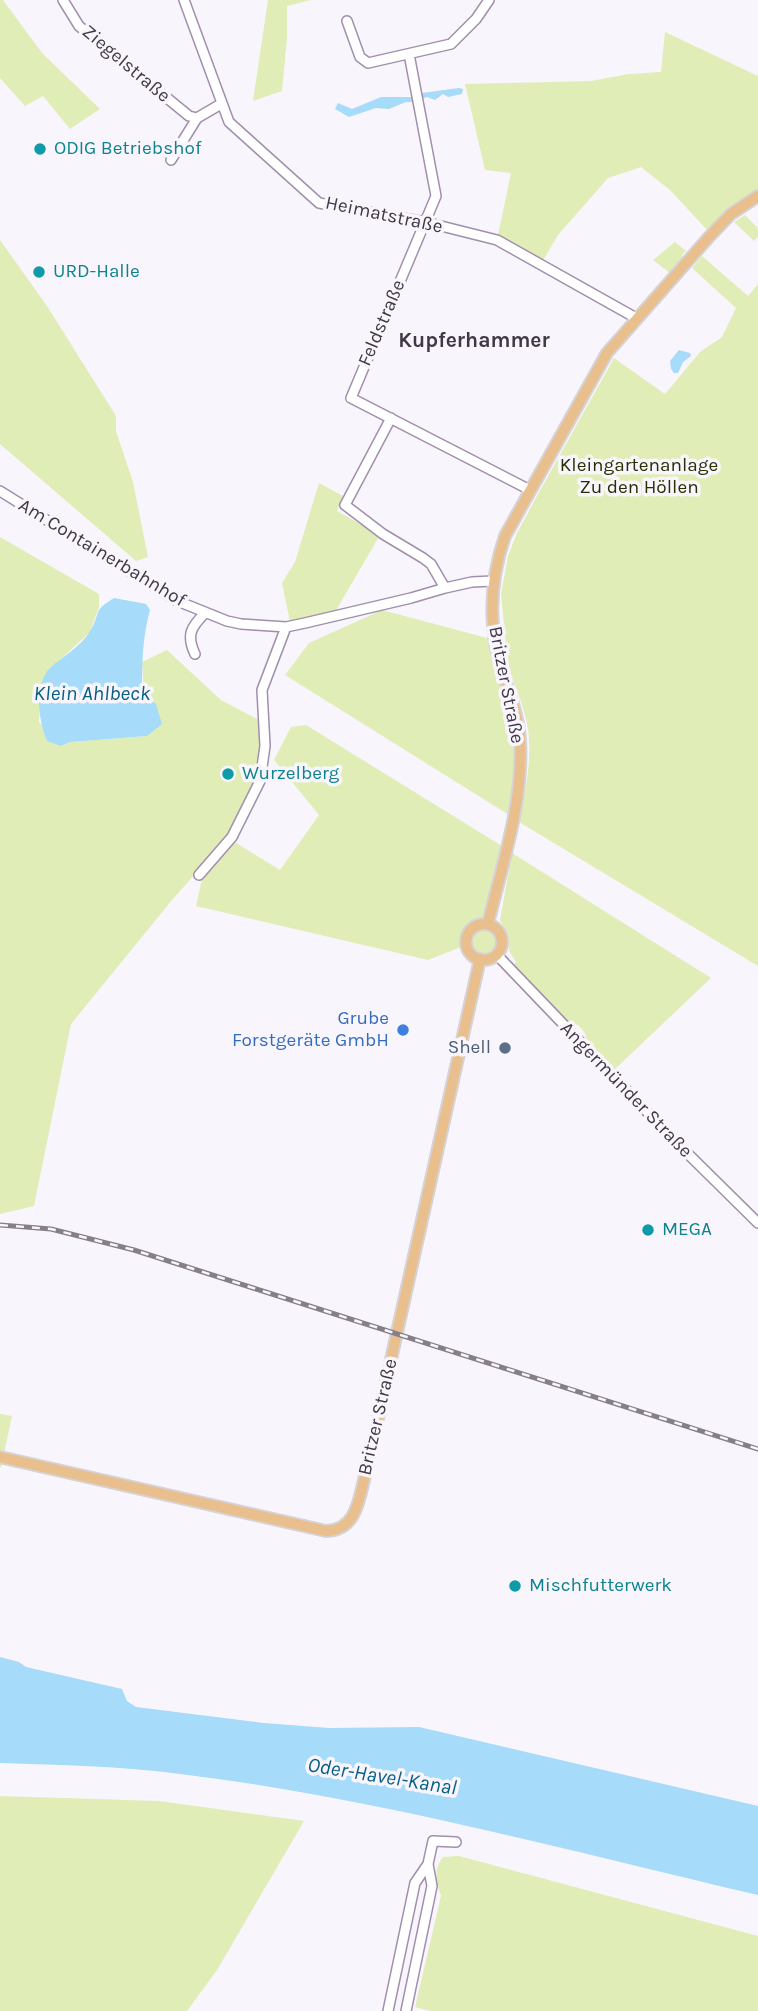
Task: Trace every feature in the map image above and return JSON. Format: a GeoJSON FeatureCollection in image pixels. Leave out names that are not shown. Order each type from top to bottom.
{"type":"FeatureCollection","features":[{"type":"Feature","properties":{"kind":"main road","name":"Britzer Straße"},"geometry":{"type":"LineString","coordinates":[[488,924],[513,812],[520,763],[518,723],[495,638],[491,597],[505,536],[607,354],[636,318],[732,214],[758,197]]}},
{"type":"Feature","properties":{"kind":"main road"},"geometry":{"type":"LineString","coordinates":[[488,924],[498,929],[502,940],[497,955],[480,959],[470,953],[466,939],[474,927],[488,924]]}},
{"type":"Feature","properties":{"kind":"main road","name":"Britzer Straße"},"geometry":{"type":"LineString","coordinates":[[0,1457],[314,1529],[338,1531],[353,1518],[366,1472],[480,959]]}},
{"type":"Feature","properties":{"kind":"street","name":"Ziegelstraße"},"geometry":{"type":"LineString","coordinates":[[62,0],[79,26],[189,116],[197,118]]}},
{"type":"Feature","properties":{"kind":"street"},"geometry":{"type":"LineString","coordinates":[[347,21],[359,57],[368,63],[450,44],[476,19],[489,0]]}},
{"type":"Feature","properties":{"kind":"street","name":"Heimatstraße"},"geometry":{"type":"LineString","coordinates":[[182,1],[229,121],[319,203],[425,222],[496,240],[636,318]]}},
{"type":"Feature","properties":{"kind":"street","name":"Feldstraße"},"geometry":{"type":"LineString","coordinates":[[409,54],[436,196],[351,398],[530,490]]}},
{"type":"Feature","properties":{"kind":"street"},"geometry":{"type":"LineString","coordinates":[[171,160],[197,118],[221,104]]}},
{"type":"Feature","properties":{"kind":"street"},"geometry":{"type":"LineString","coordinates":[[391,418],[345,505],[383,534],[431,564],[445,588]]}},
{"type":"Feature","properties":{"kind":"street","name":"Am Containerbahnhof"},"geometry":{"type":"LineString","coordinates":[[0,491],[175,600],[240,624],[286,626],[472,582],[493,581]]}},
{"type":"Feature","properties":{"kind":"street"},"geometry":{"type":"LineString","coordinates":[[195,654],[189,641],[190,628],[205,612]]}},
{"type":"Feature","properties":{"kind":"street"},"geometry":{"type":"LineString","coordinates":[[199,875],[232,837],[260,781],[265,746],[262,690],[286,626]]}},
{"type":"Feature","properties":{"kind":"street","name":"Angermünder Straße"},"geometry":{"type":"LineString","coordinates":[[497,955],[660,1127],[758,1223]]}},
{"type":"Feature","properties":{"kind":"street"},"geometry":{"type":"LineString","coordinates":[[388,2011],[415,1883],[428,1864],[433,1841],[456,1842]]}},
{"type":"Feature","properties":{"kind":"street"},"geometry":{"type":"LineString","coordinates":[[406,2011],[432,1886],[428,1864]]}},
{"type":"Feature","properties":{"kind":"street"},"geometry":{"type":"LineString","coordinates":[[415,1883],[427,1882],[432,1886]]}},
{"type":"Feature","properties":{"kind":"green space"},"geometry":{"type":"Polygon","coordinates":[[[0,0],[3,0],[42,53],[100,109],[70,129],[43,96],[25,106],[0,78],[0,0]]]}},
{"type":"Feature","properties":{"kind":"green space"},"geometry":{"type":"Polygon","coordinates":[[[268,0],[311,0],[287,6],[282,91],[253,101],[268,0]]]}},
{"type":"Feature","properties":{"kind":"green space"},"geometry":{"type":"Polygon","coordinates":[[[665,32],[758,76],[758,191],[728,211],[709,232],[670,190],[641,167],[608,178],[558,235],[541,264],[497,240],[511,173],[485,170],[465,84],[591,81],[661,72],[665,32]]]}},
{"type":"Feature","properties":{"kind":"green space"},"geometry":{"type":"Polygon","coordinates":[[[745,215],[758,228],[758,237],[754,241],[734,222],[745,215]]]}},
{"type":"Feature","properties":{"kind":"green space"},"geometry":{"type":"Polygon","coordinates":[[[0,240],[47,306],[116,416],[116,431],[133,482],[148,557],[136,561],[0,444],[0,240]]]}},
{"type":"Feature","properties":{"kind":"green space"},"geometry":{"type":"Polygon","coordinates":[[[675,242],[686,251],[682,255],[683,260],[670,273],[653,260],[675,242]]]}},
{"type":"Feature","properties":{"kind":"green space","name":"Kleingartenanlage Zu den Höllen"},"geometry":{"type":"Polygon","coordinates":[[[702,256],[748,296],[758,284],[758,966],[519,822],[528,771],[528,732],[504,646],[501,594],[508,556],[517,533],[614,358],[665,394],[700,352],[722,337],[736,308],[692,268],[702,256]]]}},
{"type":"Feature","properties":{"kind":"green space"},"geometry":{"type":"Polygon","coordinates":[[[319,483],[343,496],[337,511],[380,535],[335,612],[290,622],[282,583],[295,562],[319,483]]]}},
{"type":"Feature","properties":{"kind":"green space"},"geometry":{"type":"Polygon","coordinates":[[[0,537],[99,594],[99,607],[90,632],[48,671],[41,686],[39,722],[61,746],[70,742],[147,736],[142,662],[167,650],[221,700],[261,721],[261,747],[256,779],[229,836],[172,900],[71,1024],[34,1206],[0,1214],[0,537]]]}},
{"type":"Feature","properties":{"kind":"green space"},"geometry":{"type":"Polygon","coordinates":[[[382,610],[491,639],[512,726],[515,767],[509,815],[285,675],[309,643],[382,610]]]}},
{"type":"Feature","properties":{"kind":"green space"},"geometry":{"type":"Polygon","coordinates":[[[306,725],[502,846],[484,916],[467,931],[461,947],[428,960],[196,906],[202,879],[233,841],[280,870],[319,815],[274,760],[291,727],[306,725]]]}},
{"type":"Feature","properties":{"kind":"green space"},"geometry":{"type":"Polygon","coordinates":[[[512,853],[711,978],[613,1071],[587,1042],[585,1033],[578,1025],[569,1023],[514,965],[516,962],[509,951],[508,935],[500,920],[512,853]]]}},
{"type":"Feature","properties":{"kind":"green space"},"geometry":{"type":"Polygon","coordinates":[[[485,930],[494,933],[497,942],[494,951],[485,954],[476,951],[473,942],[476,933],[485,930]]]}},
{"type":"Feature","properties":{"kind":"green space"},"geometry":{"type":"Polygon","coordinates":[[[0,1414],[12,1416],[1,1468],[0,1467],[0,1414]]]}},
{"type":"Feature","properties":{"kind":"green space"},"geometry":{"type":"Polygon","coordinates":[[[0,1796],[159,1801],[304,1821],[217,1970],[187,2011],[0,2011],[0,1796]]]}},
{"type":"Feature","properties":{"kind":"green space"},"geometry":{"type":"Polygon","coordinates":[[[459,1856],[758,1936],[758,2011],[430,2011],[415,2007],[441,1896],[437,1880],[438,1866],[443,1857],[459,1856]]]}},
{"type":"Feature","properties":{"kind":"water"},"geometry":{"type":"Polygon","coordinates":[[[463,89],[462,94],[448,97],[443,94],[435,100],[427,97],[389,109],[376,108],[349,117],[335,109],[338,103],[352,109],[381,97],[411,97],[463,89]]]}},
{"type":"Feature","properties":{"kind":"water"},"geometry":{"type":"Polygon","coordinates":[[[679,350],[690,353],[691,356],[683,362],[678,373],[674,373],[670,361],[679,350]]]}},
{"type":"Feature","properties":{"kind":"water","name":"Klein Ahlbeck"},"geometry":{"type":"Polygon","coordinates":[[[114,598],[146,604],[150,610],[142,662],[142,695],[156,704],[162,724],[147,736],[70,742],[61,746],[47,741],[39,704],[45,675],[82,642],[94,625],[99,610],[114,598]]]}},
{"type":"Feature","properties":{"kind":"water","name":"Oder-Havel-Kanal"},"geometry":{"type":"Polygon","coordinates":[[[0,1657],[19,1662],[26,1667],[122,1689],[127,1701],[136,1707],[329,1728],[419,1727],[758,1806],[758,1895],[325,1796],[158,1771],[0,1763],[0,1657]]]}},
{"type":"Feature","properties":{"kind":"railway"},"geometry":{"type":"LineString","coordinates":[[0,1225],[51,1229],[134,1250],[758,1449]]}},
{"type":"Feature","properties":{"kind":"place","name":"ODIG Betriebshof"},"geometry":{"type":"Point","coordinates":[40,149]}},
{"type":"Feature","properties":{"kind":"place","name":"URD-Halle"},"geometry":{"type":"Point","coordinates":[39,272]}},
{"type":"Feature","properties":{"kind":"place","name":"Wurzelberg"},"geometry":{"type":"Point","coordinates":[228,774]}},
{"type":"Feature","properties":{"kind":"place","name":"Grube Forstgeräte GmbH"},"geometry":{"type":"Point","coordinates":[403,1030]}},
{"type":"Feature","properties":{"kind":"place","name":"Shell"},"geometry":{"type":"Point","coordinates":[505,1048]}},
{"type":"Feature","properties":{"kind":"place","name":"MEGA"},"geometry":{"type":"Point","coordinates":[648,1230]}},
{"type":"Feature","properties":{"kind":"place","name":"Mischfutterwerk"},"geometry":{"type":"Point","coordinates":[515,1586]}},
{"type":"Feature","properties":{"kind":"district","name":"Kupferhammer"},"geometry":{"type":"Point","coordinates":[474,341]}}]}
